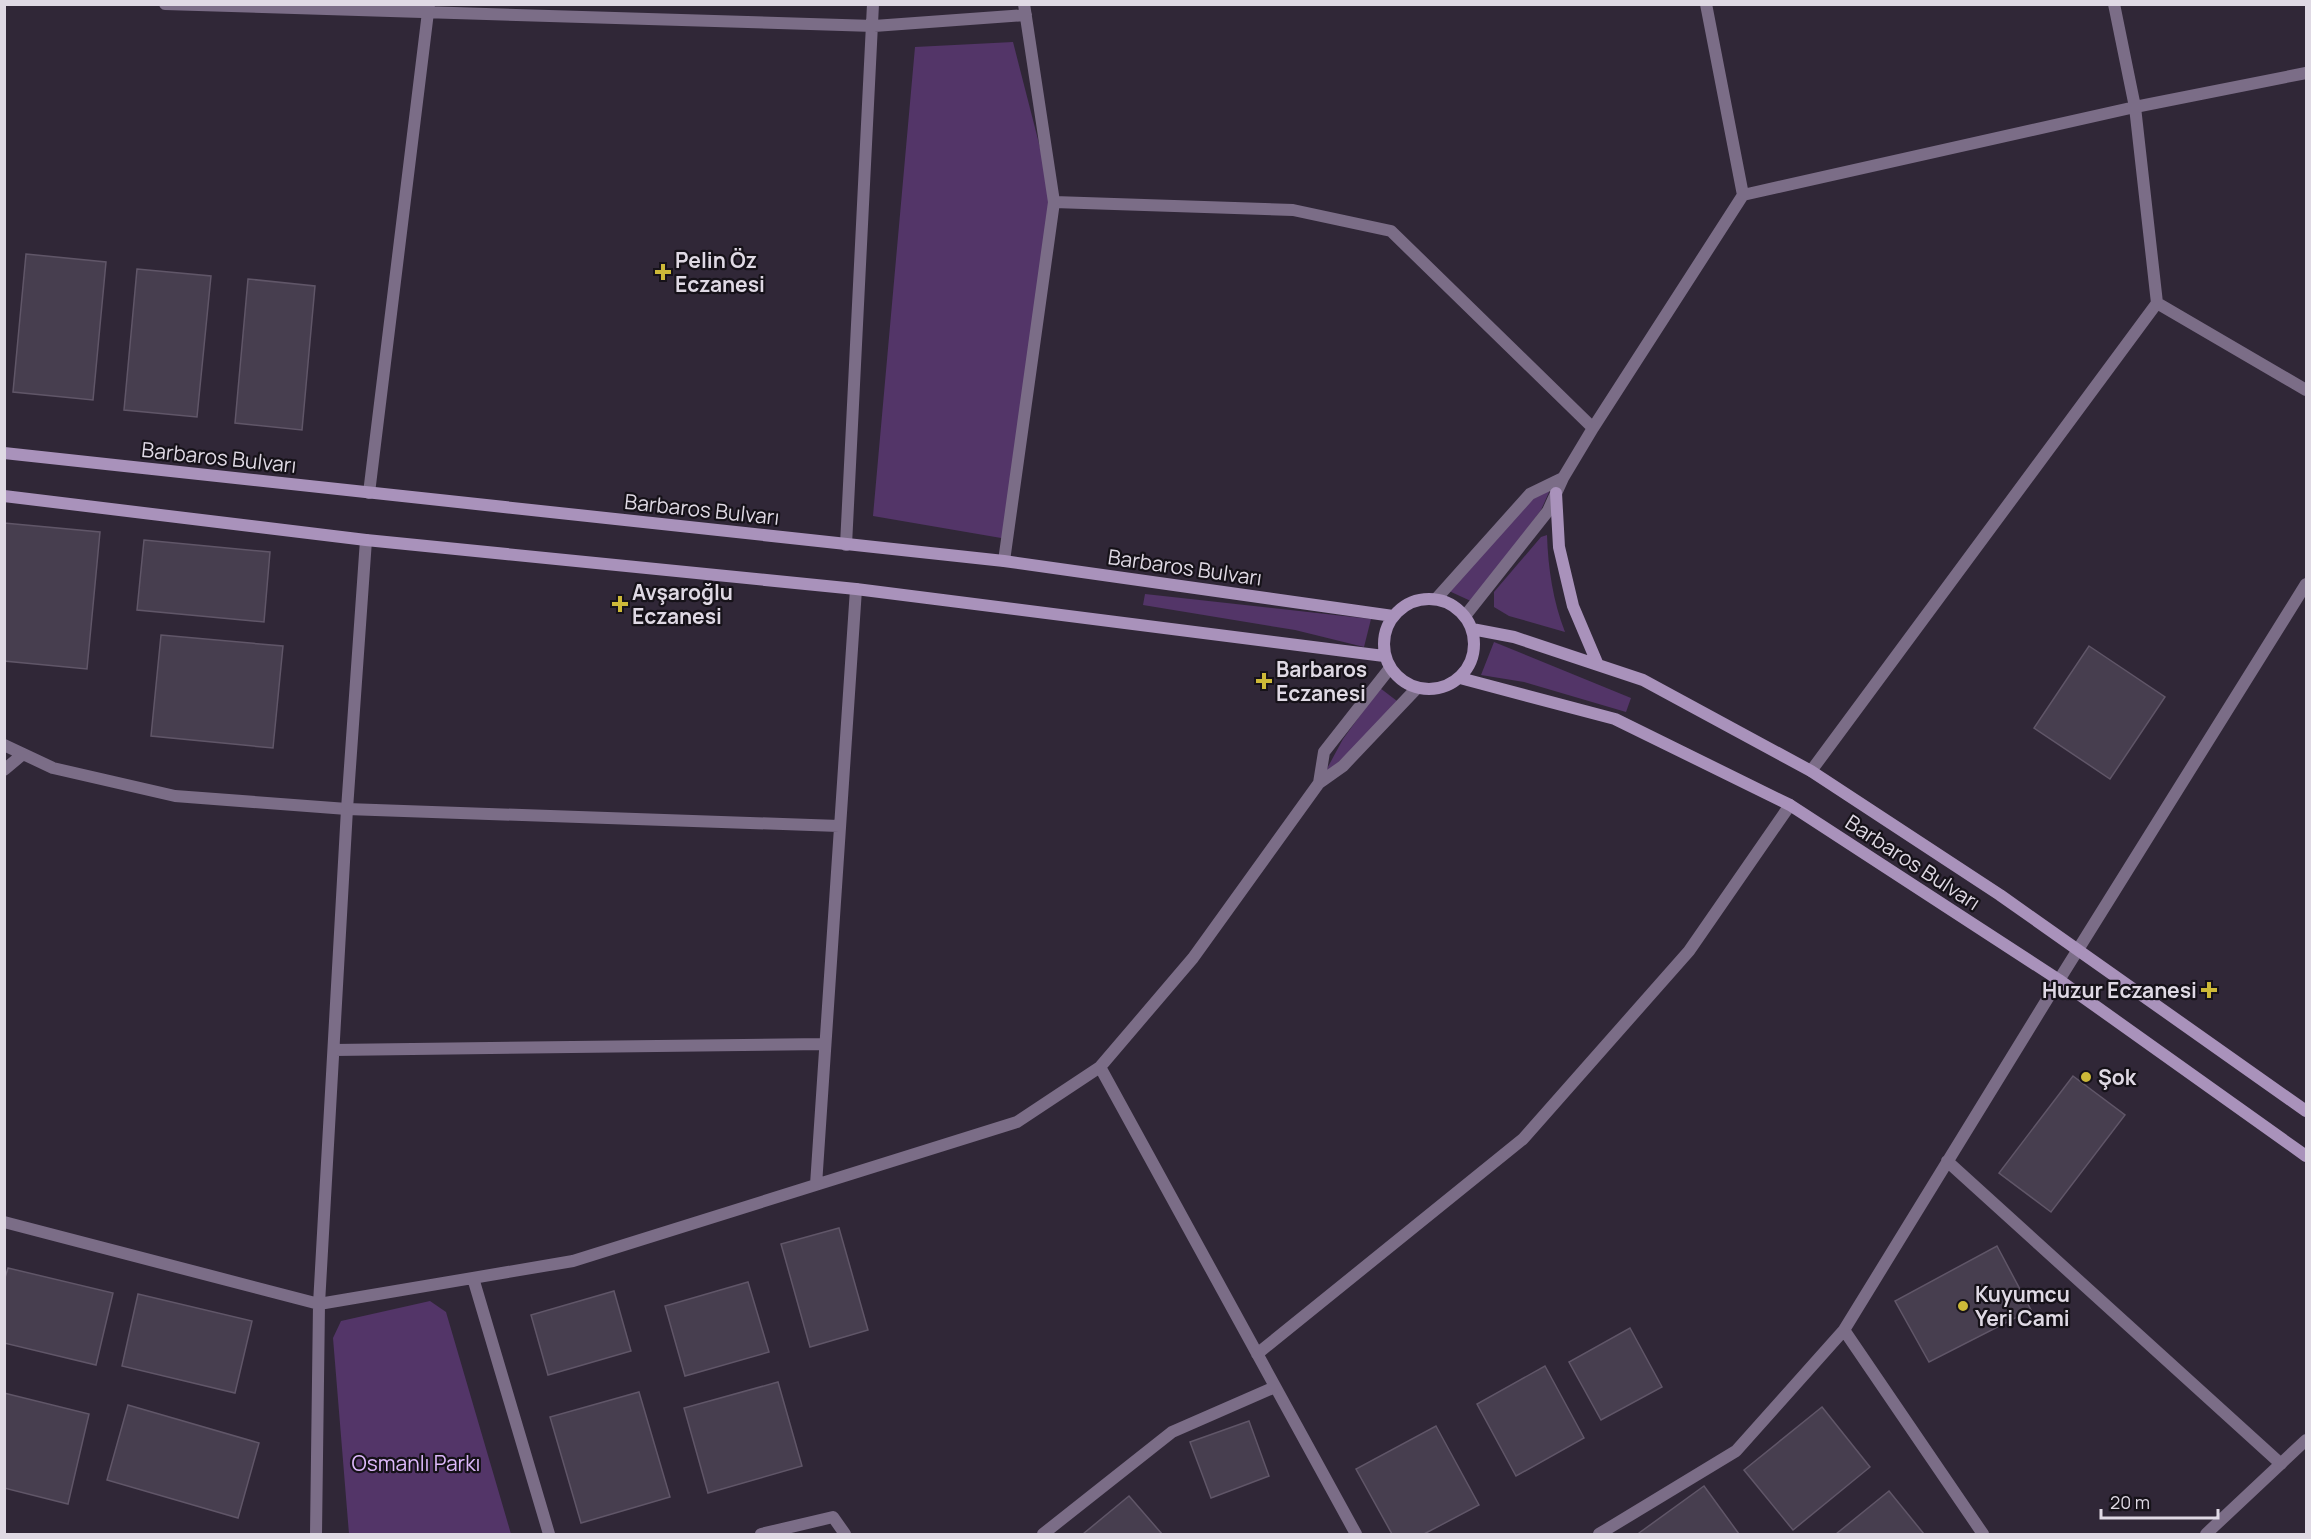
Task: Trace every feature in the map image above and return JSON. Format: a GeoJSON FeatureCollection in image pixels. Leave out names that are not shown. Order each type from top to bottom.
{"type":"FeatureCollection","features":[{"type":"Feature","properties":{"kind":"street"},"geometry":{"type":"LineString","coordinates":[[165,4],[429,9],[874,26],[1025,10],[1054,202],[1004,561]]}},
{"type":"Feature","properties":{"kind":"street"},"geometry":{"type":"LineString","coordinates":[[846,544],[874,26],[873,4]]}},
{"type":"Feature","properties":{"kind":"street"},"geometry":{"type":"LineString","coordinates":[[1465,616],[1548,511],[1563,478],[1593,428],[1743,195],[1706,4]]}},
{"type":"Feature","properties":{"kind":"street"},"geometry":{"type":"LineString","coordinates":[[1811,771],[2157,303],[2135,107],[2114,4]]}},
{"type":"Feature","properties":{"kind":"street"},"geometry":{"type":"LineString","coordinates":[[369,493],[429,9]]}},
{"type":"Feature","properties":{"kind":"street"},"geometry":{"type":"LineString","coordinates":[[1743,195],[2135,107],[2307,73]]}},
{"type":"Feature","properties":{"kind":"street"},"geometry":{"type":"LineString","coordinates":[[1054,202],[1293,210],[1391,231],[1593,428]]}},
{"type":"Feature","properties":{"kind":"street"},"geometry":{"type":"LineString","coordinates":[[2157,303],[2307,390]]}},
{"type":"Feature","properties":{"kind":"street","name":"Barbaros Bulvarı"},"geometry":{"type":"LineString","coordinates":[[4,453],[1004,561],[1393,616]]}},
{"type":"Feature","properties":{"kind":"street"},"geometry":{"type":"LineString","coordinates":[[1436,599],[1530,494],[1563,478]]}},
{"type":"Feature","properties":{"kind":"street"},"geometry":{"type":"LineString","coordinates":[[1556,493],[1559,548],[1572,606],[1598,665]]}},
{"type":"Feature","properties":{"kind":"street"},"geometry":{"type":"LineString","coordinates":[[4,496],[366,540],[856,589],[1384,656]]}},
{"type":"Feature","properties":{"kind":"street"},"geometry":{"type":"LineString","coordinates":[[316,1534],[319,1304],[347,809],[366,540]]}},
{"type":"Feature","properties":{"kind":"street"},"geometry":{"type":"LineString","coordinates":[[1599,1534],[1736,1451],[1844,1330],[2059,980],[2307,584]]}},
{"type":"Feature","properties":{"kind":"street"},"geometry":{"type":"LineString","coordinates":[[816,1185],[838,826],[856,589]]}},
{"type":"Feature","properties":{"kind":"street"},"geometry":{"type":"LineString","coordinates":[[1420,599],[1436,599],[1457,608],[1465,616],[1472,629],[1473,656],[1460,678],[1447,686],[1432,690],[1407,684],[1390,668],[1384,656],[1386,627],[1393,616],[1405,605],[1420,599]]}},
{"type":"Feature","properties":{"kind":"street","name":"Barbaros Bulvarı"},"geometry":{"type":"LineString","coordinates":[[1472,629],[1514,637],[1643,680],[1811,771],[2000,895],[2307,1111]]}},
{"type":"Feature","properties":{"kind":"street"},"geometry":{"type":"LineString","coordinates":[[1319,783],[1324,752],[1390,668]]}},
{"type":"Feature","properties":{"kind":"street","name":"Barbaros Bulvarı"},"geometry":{"type":"LineString","coordinates":[[1460,678],[1615,718],[1790,805],[2059,980],[2307,1156]]}},
{"type":"Feature","properties":{"kind":"street"},"geometry":{"type":"LineString","coordinates":[[4,1222],[319,1304],[573,1262],[1017,1122],[1100,1067],[1192,958],[1319,783],[1343,766],[1417,688]]}},
{"type":"Feature","properties":{"kind":"street"},"geometry":{"type":"LineString","coordinates":[[4,745],[54,768],[175,796],[347,809],[838,826]]}},
{"type":"Feature","properties":{"kind":"street"},"geometry":{"type":"LineString","coordinates":[[4,770],[23,754]]}},
{"type":"Feature","properties":{"kind":"street"},"geometry":{"type":"LineString","coordinates":[[1257,1354],[1523,1139],[1689,951],[1790,805]]}},
{"type":"Feature","properties":{"kind":"street"},"geometry":{"type":"LineString","coordinates":[[334,1050],[825,1044]]}},
{"type":"Feature","properties":{"kind":"street"},"geometry":{"type":"LineString","coordinates":[[1100,1067],[1356,1534]]}},
{"type":"Feature","properties":{"kind":"street"},"geometry":{"type":"LineString","coordinates":[[1947,1161],[2281,1464]]}},
{"type":"Feature","properties":{"kind":"street"},"geometry":{"type":"LineString","coordinates":[[473,1278],[549,1534]]}},
{"type":"Feature","properties":{"kind":"street"},"geometry":{"type":"LineString","coordinates":[[1844,1330],[1983,1534]]}},
{"type":"Feature","properties":{"kind":"street"},"geometry":{"type":"LineString","coordinates":[[1043,1534],[1172,1431],[1275,1387]]}},
{"type":"Feature","properties":{"kind":"street"},"geometry":{"type":"LineString","coordinates":[[2206,1534],[2307,1440]]}},
{"type":"Feature","properties":{"kind":"street"},"geometry":{"type":"LineString","coordinates":[[761,1534],[833,1517],[845,1534]]}},
{"type":"Feature","properties":{"kind":"green space"},"geometry":{"type":"Polygon","coordinates":[[[1013,42],[1054,202],[1007,539],[873,516],[915,47],[1013,42]]]}},
{"type":"Feature","properties":{"kind":"green space"},"geometry":{"type":"Polygon","coordinates":[[[1550,490],[1541,510],[1473,602],[1449,591],[1531,500],[1550,490]]]}},
{"type":"Feature","properties":{"kind":"green space"},"geometry":{"type":"Polygon","coordinates":[[[1547,535],[1552,584],[1565,632],[1509,616],[1494,607],[1494,592],[1541,537],[1547,535]]]}},
{"type":"Feature","properties":{"kind":"green space"},"geometry":{"type":"Polygon","coordinates":[[[1145,594],[1371,619],[1364,647],[1295,630],[1143,605],[1145,594]]]}},
{"type":"Feature","properties":{"kind":"green space"},"geometry":{"type":"Polygon","coordinates":[[[1494,642],[1631,698],[1626,712],[1524,682],[1481,675],[1494,642]]]}},
{"type":"Feature","properties":{"kind":"green space"},"geometry":{"type":"Polygon","coordinates":[[[1380,688],[1397,701],[1354,748],[1323,776],[1343,739],[1380,688]]]}},
{"type":"Feature","properties":{"kind":"green space","name":"Osmanlı Parkı"},"geometry":{"type":"Polygon","coordinates":[[[430,1301],[446,1312],[511,1534],[349,1534],[333,1338],[341,1321],[430,1301]]]}},
{"type":"Feature","properties":{"kind":"building"},"geometry":{"type":"Polygon","coordinates":[[[26,254],[106,262],[93,400],[13,392],[26,254]]]}},
{"type":"Feature","properties":{"kind":"building"},"geometry":{"type":"Polygon","coordinates":[[[137,269],[211,276],[197,417],[124,410],[137,269]]]}},
{"type":"Feature","properties":{"kind":"building"},"geometry":{"type":"Polygon","coordinates":[[[248,279],[315,286],[302,430],[235,423],[248,279]]]}},
{"type":"Feature","properties":{"kind":"building"},"geometry":{"type":"Polygon","coordinates":[[[4,523],[100,532],[87,669],[4,661],[4,523]]]}},
{"type":"Feature","properties":{"kind":"building"},"geometry":{"type":"Polygon","coordinates":[[[144,540],[270,552],[264,622],[137,610],[144,540]]]}},
{"type":"Feature","properties":{"kind":"building"},"geometry":{"type":"Polygon","coordinates":[[[161,635],[283,646],[273,748],[151,736],[161,635]]]}},
{"type":"Feature","properties":{"kind":"building"},"geometry":{"type":"Polygon","coordinates":[[[2089,646],[2165,697],[2110,779],[2034,728],[2089,646]]]}},
{"type":"Feature","properties":{"kind":"building"},"geometry":{"type":"Polygon","coordinates":[[[2073,1076],[2125,1115],[2051,1212],[1999,1173],[2073,1076]]]}},
{"type":"Feature","properties":{"kind":"building"},"geometry":{"type":"Polygon","coordinates":[[[839,1228],[868,1330],[810,1347],[781,1244],[839,1228]]]}},
{"type":"Feature","properties":{"kind":"building","name":"Kuyumcu Yeri Cami"},"geometry":{"type":"Polygon","coordinates":[[[1997,1246],[2031,1310],[1929,1362],[1895,1301],[1997,1246]]]}},
{"type":"Feature","properties":{"kind":"building"},"geometry":{"type":"Polygon","coordinates":[[[8,1268],[113,1293],[96,1365],[4,1343],[4,1281],[8,1268]]]}},
{"type":"Feature","properties":{"kind":"building"},"geometry":{"type":"Polygon","coordinates":[[[748,1282],[769,1352],[685,1376],[665,1306],[748,1282]]]}},
{"type":"Feature","properties":{"kind":"building"},"geometry":{"type":"Polygon","coordinates":[[[614,1291],[631,1351],[548,1375],[531,1315],[614,1291]]]}},
{"type":"Feature","properties":{"kind":"building"},"geometry":{"type":"Polygon","coordinates":[[[138,1294],[252,1321],[235,1393],[122,1366],[138,1294]]]}},
{"type":"Feature","properties":{"kind":"building"},"geometry":{"type":"Polygon","coordinates":[[[1630,1328],[1662,1387],[1601,1420],[1569,1362],[1630,1328]]]}},
{"type":"Feature","properties":{"kind":"building"},"geometry":{"type":"Polygon","coordinates":[[[1545,1366],[1584,1438],[1516,1476],[1477,1404],[1545,1366]]]}},
{"type":"Feature","properties":{"kind":"building"},"geometry":{"type":"Polygon","coordinates":[[[778,1382],[802,1466],[708,1493],[684,1408],[778,1382]]]}},
{"type":"Feature","properties":{"kind":"building"},"geometry":{"type":"Polygon","coordinates":[[[639,1392],[670,1497],[581,1523],[550,1417],[639,1392]]]}},
{"type":"Feature","properties":{"kind":"building"},"geometry":{"type":"Polygon","coordinates":[[[4,1393],[89,1414],[68,1504],[4,1488],[4,1393]]]}},
{"type":"Feature","properties":{"kind":"building"},"geometry":{"type":"Polygon","coordinates":[[[128,1405],[259,1443],[238,1518],[107,1480],[128,1405]]]}},
{"type":"Feature","properties":{"kind":"building"},"geometry":{"type":"Polygon","coordinates":[[[1822,1407],[1870,1467],[1793,1530],[1744,1470],[1822,1407]]]}},
{"type":"Feature","properties":{"kind":"building"},"geometry":{"type":"Polygon","coordinates":[[[1249,1421],[1269,1476],[1211,1498],[1190,1442],[1249,1421]]]}},
{"type":"Feature","properties":{"kind":"building"},"geometry":{"type":"Polygon","coordinates":[[[1436,1426],[1479,1505],[1424,1534],[1392,1534],[1356,1469],[1436,1426]]]}},
{"type":"Feature","properties":{"kind":"building"},"geometry":{"type":"Polygon","coordinates":[[[1704,1486],[1739,1534],[1639,1533],[1704,1486]]]}},
{"type":"Feature","properties":{"kind":"building"},"geometry":{"type":"Polygon","coordinates":[[[1889,1491],[1924,1534],[1836,1534],[1889,1491]]]}},
{"type":"Feature","properties":{"kind":"building"},"geometry":{"type":"Polygon","coordinates":[[[1129,1496],[1162,1534],[1083,1534],[1129,1496]]]}},
{"type":"Feature","properties":{"kind":"place","name":"Pelin Öz Eczanesi"},"geometry":{"type":"Point","coordinates":[663,272]}},
{"type":"Feature","properties":{"kind":"place","name":"Avşaroğlu Eczanesi"},"geometry":{"type":"Point","coordinates":[620,604]}},
{"type":"Feature","properties":{"kind":"place","name":"Barbaros Eczanesi"},"geometry":{"type":"Point","coordinates":[1264,681]}},
{"type":"Feature","properties":{"kind":"place","name":"Huzur Eczanesi"},"geometry":{"type":"Point","coordinates":[2209,990]}},
{"type":"Feature","properties":{"kind":"place","name":"Şok"},"geometry":{"type":"Point","coordinates":[2086,1077]}},
{"type":"Feature","properties":{"kind":"place","name":"Kuyumcu Yeri Cami"},"geometry":{"type":"Point","coordinates":[1963,1306]}}]}
